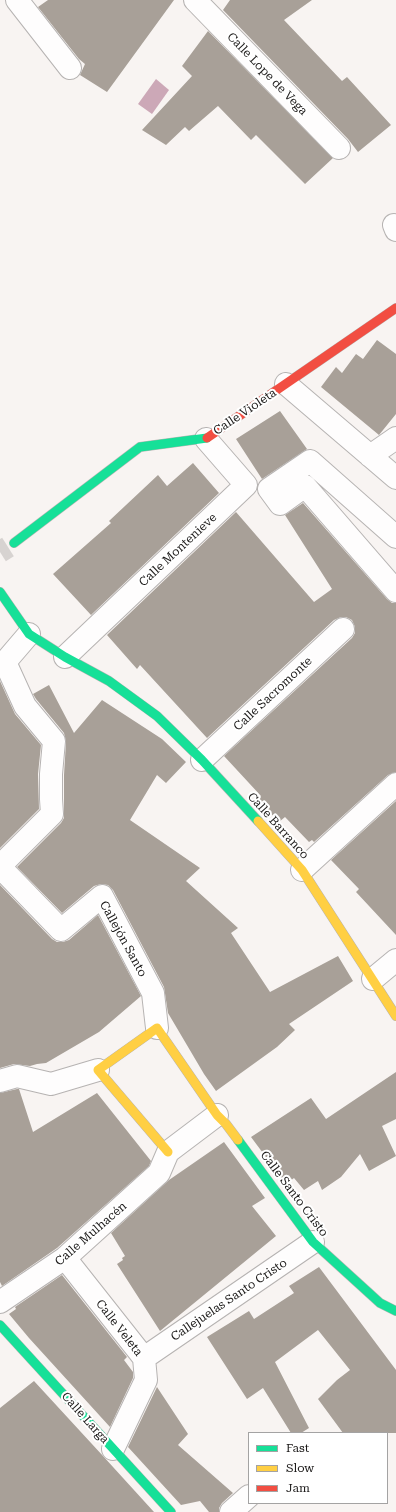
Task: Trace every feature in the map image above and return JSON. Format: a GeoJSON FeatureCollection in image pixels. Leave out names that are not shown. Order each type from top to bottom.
{"type":"FeatureCollection","features":[{"type":"Feature","properties":{"kind":"street"},"geometry":{"type":"LineString","coordinates":[[17,0],[70,68]]}},
{"type":"Feature","properties":{"kind":"street","name":"Calle Lope de Vega"},"geometry":{"type":"LineString","coordinates":[[195,0],[338,148]]}},
{"type":"Feature","properties":{"kind":"street","name":"Calle Violeta"},"geometry":{"type":"LineString","coordinates":[[11,545],[140,447],[206,438],[396,308]]}},
{"type":"Feature","properties":{"kind":"street"},"geometry":{"type":"LineString","coordinates":[[286,384],[396,478]]}},
{"type":"Feature","properties":{"kind":"street","name":"Calle Montenieve"},"geometry":{"type":"LineString","coordinates":[[65,657],[246,485],[206,438]]}},
{"type":"Feature","properties":{"kind":"street"},"geometry":{"type":"LineString","coordinates":[[370,456],[396,438]]}},
{"type":"Feature","properties":{"kind":"street"},"geometry":{"type":"LineString","coordinates":[[390,588],[305,486],[280,504],[269,488],[310,461],[396,537]]}},
{"type":"Feature","properties":{"kind":"street"},"geometry":{"type":"LineString","coordinates":[[0,592],[29,634],[3,663],[25,706],[54,741],[51,774],[52,814],[3,874]]}},
{"type":"Feature","properties":{"kind":"street","name":"Calle Sacromonte"},"geometry":{"type":"LineString","coordinates":[[202,760],[343,628]]}},
{"type":"Feature","properties":{"kind":"street","name":"Calle Barranco"},"geometry":{"type":"LineString","coordinates":[[29,634],[65,657],[110,681],[157,716],[202,760],[302,870],[396,1016]]}},
{"type":"Feature","properties":{"kind":"street"},"geometry":{"type":"LineString","coordinates":[[302,870],[396,784]]}},
{"type":"Feature","properties":{"kind":"street","name":"Callejón Santo"},"geometry":{"type":"LineString","coordinates":[[3,874],[61,930],[102,896],[153,993],[157,1028]]}},
{"type":"Feature","properties":{"kind":"street"},"geometry":{"type":"LineString","coordinates":[[373,979],[396,960]]}},
{"type":"Feature","properties":{"kind":"street"},"geometry":{"type":"LineString","coordinates":[[0,1081],[18,1076],[51,1084],[98,1070],[157,1028]]}},
{"type":"Feature","properties":{"kind":"street","name":"Calle Santo Cristo"},"geometry":{"type":"LineString","coordinates":[[157,1028],[217,1115],[226,1124],[313,1242],[380,1303],[396,1311]]}},
{"type":"Feature","properties":{"kind":"street"},"geometry":{"type":"LineString","coordinates":[[98,1070],[168,1152],[217,1115]]}},
{"type":"Feature","properties":{"kind":"street","name":"Calle Mulhacén"},"geometry":{"type":"LineString","coordinates":[[0,1302],[65,1258],[159,1173],[168,1152]]}},
{"type":"Feature","properties":{"kind":"street","name":"Callejuelas Santo Cristo"},"geometry":{"type":"LineString","coordinates":[[144,1358],[313,1242]]}},
{"type":"Feature","properties":{"kind":"street","name":"Calle Veleta"},"geometry":{"type":"LineString","coordinates":[[65,1258],[144,1358],[146,1380],[113,1449]]}},
{"type":"Feature","properties":{"kind":"street","name":"Calle Larga"},"geometry":{"type":"LineString","coordinates":[[0,1325],[171,1512]]}},
{"type":"Feature","properties":{"kind":"street"},"geometry":{"type":"LineString","coordinates":[[232,1512],[248,1497]]}},
{"type":"Feature","properties":{"kind":"shaded area"},"geometry":{"type":"Polygon","coordinates":[[[156,79],[169,90],[152,114],[138,104],[156,79]]]}},
{"type":"Feature","properties":{"kind":"building"},"geometry":{"type":"Polygon","coordinates":[[[48,0],[174,0],[107,92],[80,75],[85,64],[79,59],[38,7],[48,0]]]}},
{"type":"Feature","properties":{"kind":"building"},"geometry":{"type":"Polygon","coordinates":[[[230,0],[312,0],[284,20],[342,81],[347,77],[391,125],[358,152],[348,139],[223,10],[230,0]]]}},
{"type":"Feature","properties":{"kind":"building"},"geometry":{"type":"Polygon","coordinates":[[[208,31],[333,158],[305,184],[256,135],[251,140],[218,106],[189,131],[185,127],[166,145],[142,130],[192,76],[182,66],[208,31]]]}},
{"type":"Feature","properties":{"kind":"building"},"geometry":{"type":"Polygon","coordinates":[[[377,340],[396,354],[396,414],[379,435],[321,387],[336,367],[342,373],[356,354],[363,359],[377,340]]]}},
{"type":"Feature","properties":{"kind":"building"},"geometry":{"type":"Polygon","coordinates":[[[280,411],[307,449],[262,479],[236,439],[280,411]]]}},
{"type":"Feature","properties":{"kind":"building"},"geometry":{"type":"Polygon","coordinates":[[[193,463],[219,493],[91,615],[53,574],[111,523],[109,521],[158,475],[167,486],[193,463]]]}},
{"type":"Feature","properties":{"kind":"building"},"geometry":{"type":"Polygon","coordinates":[[[303,503],[387,599],[392,603],[396,603],[396,772],[388,775],[314,842],[312,840],[309,842],[285,817],[279,822],[258,800],[261,796],[224,756],[352,638],[355,633],[355,627],[352,620],[346,617],[341,617],[334,620],[207,738],[140,665],[137,669],[107,635],[236,512],[314,602],[332,589],[285,515],[303,503]]]}},
{"type":"Feature","properties":{"kind":"building"},"geometry":{"type":"Polygon","coordinates":[[[0,681],[15,714],[41,745],[38,774],[39,809],[0,848],[0,681]]]}},
{"type":"Feature","properties":{"kind":"building"},"geometry":{"type":"Polygon","coordinates":[[[49,685],[74,733],[102,700],[162,739],[186,762],[166,783],[157,775],[130,820],[200,868],[186,881],[238,928],[231,933],[270,992],[338,956],[353,981],[289,1024],[295,1030],[277,1047],[216,1091],[204,1074],[168,1013],[164,987],[113,890],[108,885],[101,884],[94,886],[62,913],[17,867],[61,823],[64,818],[66,742],[64,733],[33,694],[49,685]]]}},
{"type":"Feature","properties":{"kind":"building"},"geometry":{"type":"Polygon","coordinates":[[[396,801],[396,935],[356,892],[359,889],[331,860],[396,801]]]}},
{"type":"Feature","properties":{"kind":"building"},"geometry":{"type":"Polygon","coordinates":[[[0,885],[52,939],[57,942],[69,940],[98,915],[141,996],[99,1032],[46,1063],[30,1066],[14,1064],[0,1068],[0,885]]]}},
{"type":"Feature","properties":{"kind":"building"},"geometry":{"type":"Polygon","coordinates":[[[396,1072],[396,1119],[382,1126],[396,1156],[369,1171],[360,1154],[341,1177],[322,1190],[318,1181],[304,1190],[294,1178],[286,1184],[251,1137],[311,1098],[326,1119],[396,1072]]]}},
{"type":"Feature","properties":{"kind":"building"},"geometry":{"type":"Polygon","coordinates":[[[19,1089],[33,1132],[97,1093],[151,1161],[149,1166],[57,1248],[2,1286],[0,1282],[0,1093],[19,1089]]]}},
{"type":"Feature","properties":{"kind":"building"},"geometry":{"type":"Polygon","coordinates":[[[224,1142],[265,1198],[252,1206],[276,1236],[160,1331],[117,1264],[123,1260],[122,1258],[125,1256],[111,1233],[169,1180],[224,1142]]]}},
{"type":"Feature","properties":{"kind":"building"},"geometry":{"type":"Polygon","coordinates":[[[319,1267],[396,1370],[396,1433],[342,1432],[318,1399],[337,1380],[350,1370],[318,1330],[275,1362],[309,1428],[303,1432],[290,1432],[263,1388],[247,1399],[207,1337],[249,1311],[254,1319],[294,1293],[289,1286],[319,1267]]]}},
{"type":"Feature","properties":{"kind":"building"},"geometry":{"type":"Polygon","coordinates":[[[62,1275],[127,1357],[124,1360],[133,1372],[133,1378],[110,1427],[9,1314],[16,1309],[15,1307],[62,1275]]]}},
{"type":"Feature","properties":{"kind":"building"},"geometry":{"type":"Polygon","coordinates":[[[34,1381],[154,1512],[0,1512],[0,1408],[34,1381]]]}},
{"type":"Feature","properties":{"kind":"building"},"geometry":{"type":"Polygon","coordinates":[[[157,1387],[188,1434],[178,1445],[233,1493],[222,1503],[219,1508],[219,1512],[209,1512],[200,1501],[181,1505],[128,1447],[157,1387]]]}},
{"type":"Feature","properties":{"kind":"tunnel"},"geometry":{"type":"LineString","coordinates":[[0,552],[8,547]]}},
{"type":"Feature","properties":{"kind":"traffic: fast"},"geometry":{"type":"LineString","coordinates":[[14,543],[140,447],[207,438]]}},
{"type":"Feature","properties":{"kind":"traffic: fast"},"geometry":{"type":"LineString","coordinates":[[0,592],[29,634],[65,657],[109,681],[157,716],[202,760],[258,821]]}},
{"type":"Feature","properties":{"kind":"traffic: fast"},"geometry":{"type":"LineString","coordinates":[[238,1140],[313,1242],[380,1303],[396,1311]]}},
{"type":"Feature","properties":{"kind":"traffic: fast"},"geometry":{"type":"LineString","coordinates":[[0,1325],[171,1512]]}},
{"type":"Feature","properties":{"kind":"traffic: slow"},"geometry":{"type":"LineString","coordinates":[[258,821],[302,870],[396,1016]]}},
{"type":"Feature","properties":{"kind":"traffic: slow"},"geometry":{"type":"LineString","coordinates":[[168,1152],[98,1070],[157,1028],[217,1115],[238,1140]]}},
{"type":"Feature","properties":{"kind":"traffic: jam"},"geometry":{"type":"LineString","coordinates":[[207,438],[396,308]]}}]}
